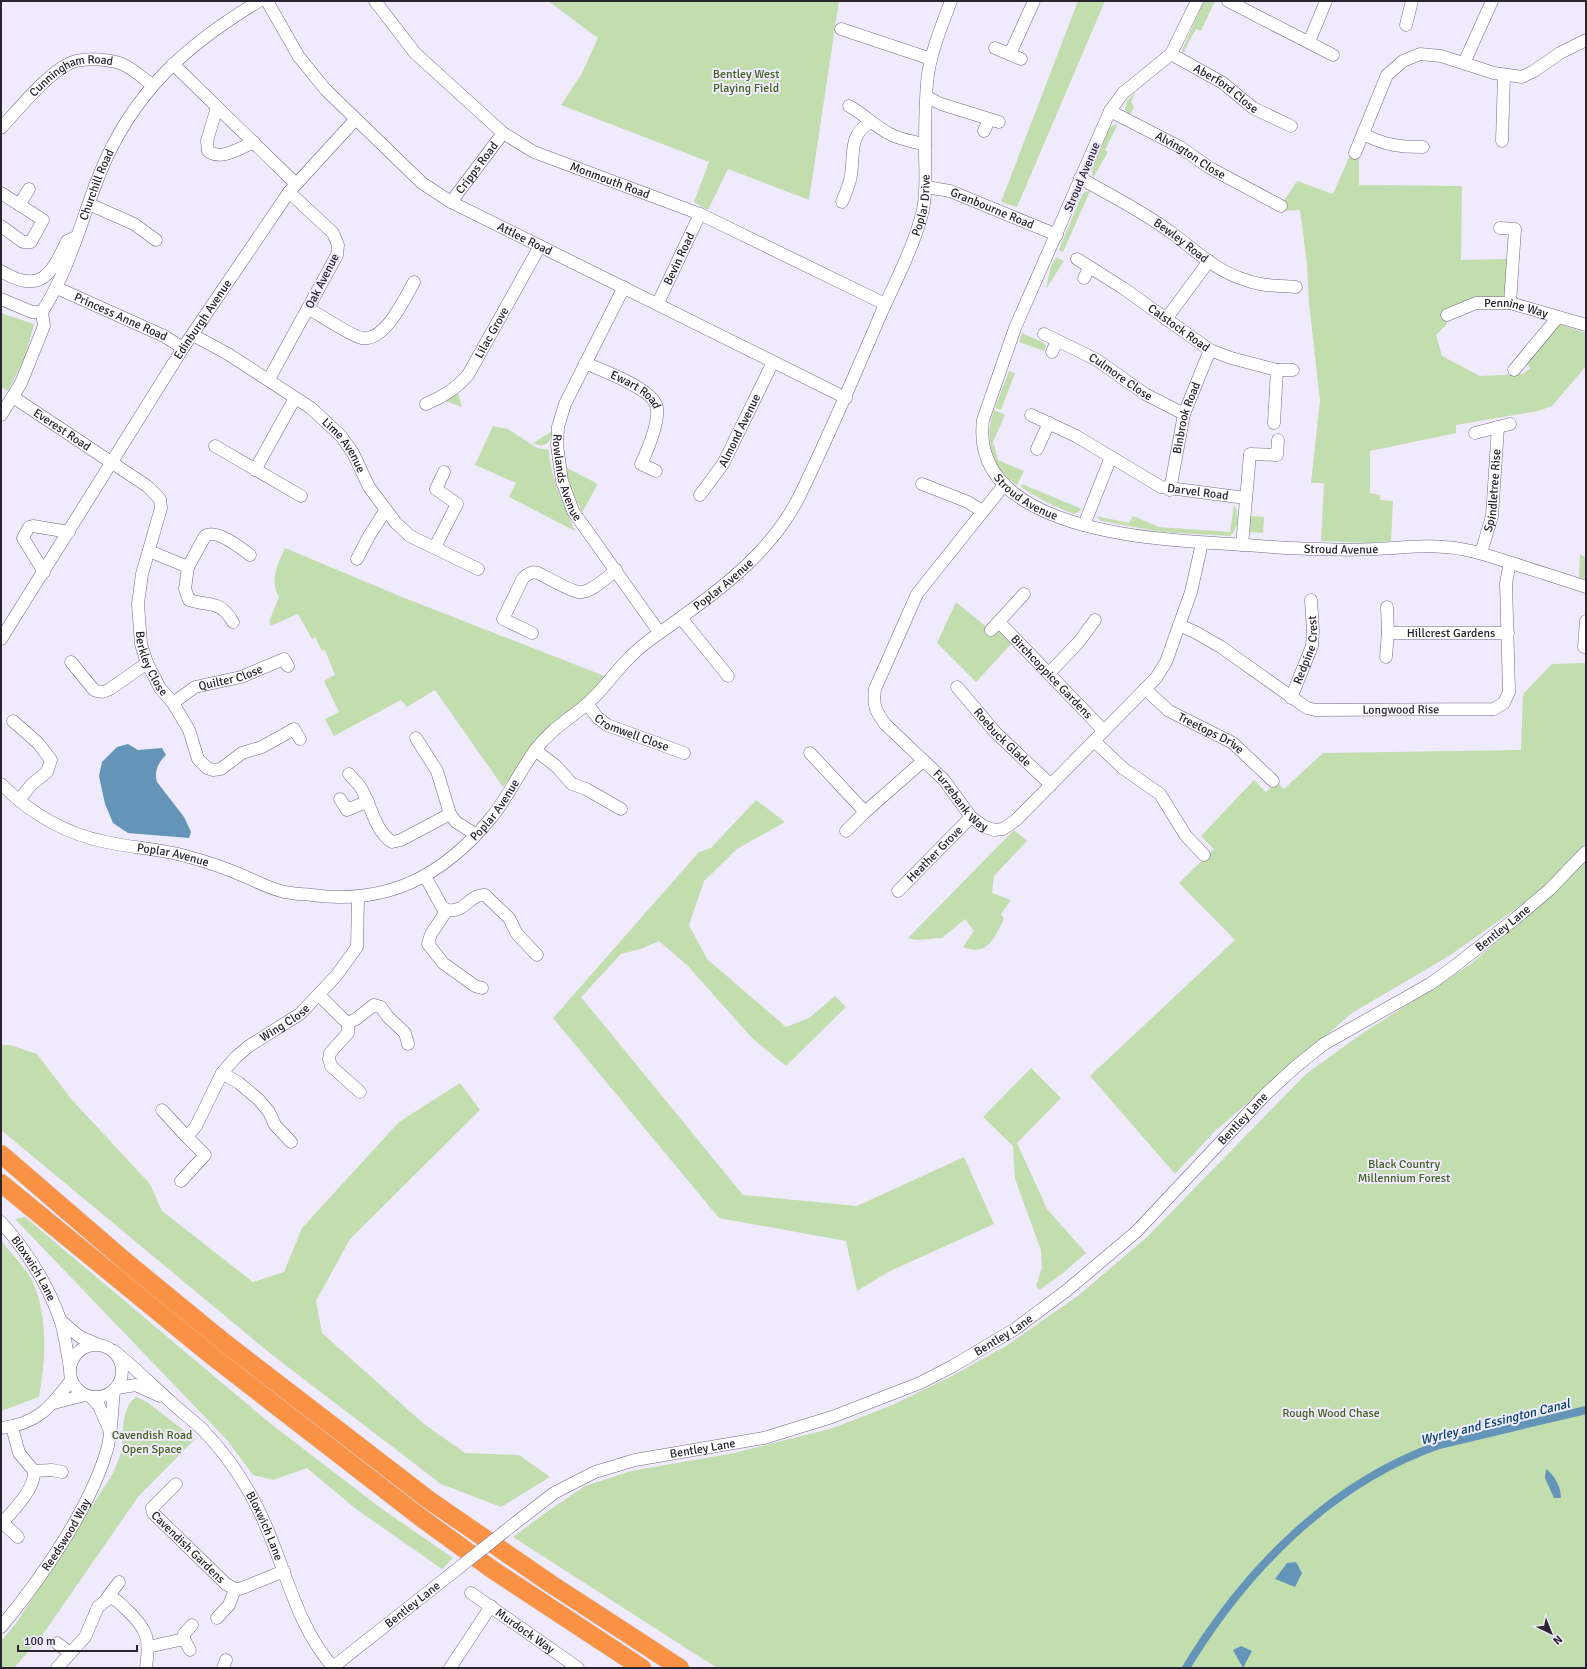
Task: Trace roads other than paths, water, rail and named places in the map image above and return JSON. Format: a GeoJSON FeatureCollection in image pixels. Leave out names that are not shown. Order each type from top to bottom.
{"type":"FeatureCollection","features":[{"type":"Feature","properties":{"kind":"highway"},"geometry":{"type":"LineString","coordinates":[[1,1154],[125,1261],[224,1343],[429,1500],[551,1584],[680,1668]]}},
{"type":"Feature","properties":{"kind":"highway"},"geometry":{"type":"LineString","coordinates":[[1,1183],[212,1356],[420,1517],[493,1570],[642,1668]]}},
{"type":"Feature","properties":{"kind":"street","name":"Churchill Road"},"geometry":{"type":"LineString","coordinates":[[42,312],[57,288],[100,172],[121,130],[152,85],[173,64],[221,24],[259,1]]}},
{"type":"Feature","properties":{"kind":"street","name":"Attlee Road"},"geometry":{"type":"LineString","coordinates":[[267,1],[299,57],[326,90],[355,120],[422,183],[451,202],[658,303],[846,398]]}},
{"type":"Feature","properties":{"kind":"street","name":"Monmouth Road"},"geometry":{"type":"LineString","coordinates":[[376,1],[415,53],[498,129],[534,152],[700,214],[885,304]]}},
{"type":"Feature","properties":{"kind":"street","name":"Poplar Drive"},"geometry":{"type":"LineString","coordinates":[[846,398],[885,304],[905,262],[919,224],[926,187],[925,145],[927,97],[932,59],[951,1]]}},
{"type":"Feature","properties":{"kind":"street"},"geometry":{"type":"LineString","coordinates":[[996,48],[1015,57],[1034,1]]}},
{"type":"Feature","properties":{"kind":"street","name":"Stroud Avenue"},"geometry":{"type":"LineString","coordinates":[[1197,1],[1171,54],[1123,93],[1110,111],[1015,328],[983,420],[982,442],[986,460],[993,473],[1004,485],[1036,506],[1084,525],[1140,537],[1202,543],[1318,549],[1444,546],[1481,553],[1586,588]]}},
{"type":"Feature","properties":{"kind":"street"},"geometry":{"type":"LineString","coordinates":[[1228,1],[1257,10],[1333,55]]}},
{"type":"Feature","properties":{"kind":"street"},"geometry":{"type":"LineString","coordinates":[[1310,42],[1326,1]]}},
{"type":"Feature","properties":{"kind":"street"},"geometry":{"type":"LineString","coordinates":[[1406,25],[1412,1]]}},
{"type":"Feature","properties":{"kind":"street"},"geometry":{"type":"LineString","coordinates":[[1464,63],[1492,1]]}},
{"type":"Feature","properties":{"kind":"street"},"geometry":{"type":"LineString","coordinates":[[847,28],[932,59]]}},
{"type":"Feature","properties":{"kind":"street"},"geometry":{"type":"LineString","coordinates":[[1355,153],[1387,76],[1403,61],[1420,54],[1441,56],[1504,76],[1522,77],[1534,71],[1560,53],[1586,40]]}},
{"type":"Feature","properties":{"kind":"street","name":"Aberford Close"},"geometry":{"type":"LineString","coordinates":[[1171,54],[1223,83],[1254,108],[1286,120]]}},
{"type":"Feature","properties":{"kind":"street","name":"Cunningham Road"},"geometry":{"type":"LineString","coordinates":[[1,128],[36,90],[59,70],[75,61],[99,60],[122,64],[152,85]]}},
{"type":"Feature","properties":{"kind":"street","name":"Oak Avenue"},"geometry":{"type":"LineString","coordinates":[[173,64],[254,142],[332,233],[338,245],[337,255],[269,380]]}},
{"type":"Feature","properties":{"kind":"street"},"geometry":{"type":"LineString","coordinates":[[1502,141],[1504,76]]}},
{"type":"Feature","properties":{"kind":"street"},"geometry":{"type":"LineString","coordinates":[[927,97],[991,124]]}},
{"type":"Feature","properties":{"kind":"street"},"geometry":{"type":"LineString","coordinates":[[849,106],[856,110],[870,123],[903,140],[925,145]]}},
{"type":"Feature","properties":{"kind":"street"},"geometry":{"type":"LineString","coordinates":[[217,107],[207,141],[208,152],[216,156],[222,155],[254,142]]}},
{"type":"Feature","properties":{"kind":"street","name":"Alvington Close"},"geometry":{"type":"LineString","coordinates":[[1110,111],[1180,147],[1210,168],[1273,206]]}},
{"type":"Feature","properties":{"kind":"street","name":"Edinburgh Avenue"},"geometry":{"type":"LineString","coordinates":[[1,639],[183,348],[293,188],[355,120]]}},
{"type":"Feature","properties":{"kind":"street"},"geometry":{"type":"LineString","coordinates":[[842,202],[851,177],[855,138],[864,126],[870,123]]}},
{"type":"Feature","properties":{"kind":"street","name":"Cripps Road"},"geometry":{"type":"LineString","coordinates":[[451,202],[498,129]]}},
{"type":"Feature","properties":{"kind":"street"},"geometry":{"type":"LineString","coordinates":[[1363,134],[1381,143],[1398,147],[1423,147]]}},
{"type":"Feature","properties":{"kind":"street","name":"Bewley Road"},"geometry":{"type":"LineString","coordinates":[[1080,178],[1168,230],[1209,261],[1238,278],[1262,286],[1290,290]]}},
{"type":"Feature","properties":{"kind":"street","name":"Granbourne Road"},"geometry":{"type":"LineString","coordinates":[[926,187],[950,190],[1057,235]]}},
{"type":"Feature","properties":{"kind":"street"},"geometry":{"type":"LineString","coordinates":[[18,204],[29,189]]}},
{"type":"Feature","properties":{"kind":"street"},"geometry":{"type":"LineString","coordinates":[[1,193],[43,220],[31,242],[23,242],[1,226]]}},
{"type":"Feature","properties":{"kind":"street"},"geometry":{"type":"LineString","coordinates":[[89,204],[134,224],[156,240]]}},
{"type":"Feature","properties":{"kind":"street","name":"Bevin Road"},"geometry":{"type":"LineString","coordinates":[[658,303],[700,214]]}},
{"type":"Feature","properties":{"kind":"street"},"geometry":{"type":"LineString","coordinates":[[1500,228],[1515,229],[1510,302]]}},
{"type":"Feature","properties":{"kind":"street"},"geometry":{"type":"LineString","coordinates":[[1,271],[14,279],[25,282],[36,282],[46,278],[56,264],[67,241],[77,237]]}},
{"type":"Feature","properties":{"kind":"street","name":"Lilac Grove"},"geometry":{"type":"LineString","coordinates":[[426,404],[441,398],[457,387],[468,375],[540,246]]}},
{"type":"Feature","properties":{"kind":"street","name":"Calstock Road"},"geometry":{"type":"LineString","coordinates":[[1077,259],[1210,350],[1231,358],[1277,370],[1293,370]]}},
{"type":"Feature","properties":{"kind":"street"},"geometry":{"type":"LineString","coordinates":[[1166,319],[1209,261]]}},
{"type":"Feature","properties":{"kind":"street"},"geometry":{"type":"LineString","coordinates":[[1084,278],[1090,267]]}},
{"type":"Feature","properties":{"kind":"street"},"geometry":{"type":"LineString","coordinates":[[308,308],[360,338],[372,338],[388,326],[414,282]]}},
{"type":"Feature","properties":{"kind":"street","name":"Rowlands Avenue"},"geometry":{"type":"LineString","coordinates":[[624,287],[565,404],[558,427],[557,445],[562,482],[573,510],[659,632]]}},
{"type":"Feature","properties":{"kind":"street","name":"Princess Anne Road"},"geometry":{"type":"LineString","coordinates":[[57,288],[164,336],[183,348]]}},
{"type":"Feature","properties":{"kind":"street"},"geometry":{"type":"LineString","coordinates":[[1,300],[32,312],[42,312],[44,326],[25,374],[13,397],[1,415]]}},
{"type":"Feature","properties":{"kind":"street","name":"Pennine Way"},"geometry":{"type":"LineString","coordinates":[[1448,315],[1476,303],[1510,302],[1586,325]]}},
{"type":"Feature","properties":{"kind":"street"},"geometry":{"type":"LineString","coordinates":[[1514,370],[1558,317]]}},
{"type":"Feature","properties":{"kind":"street","name":"Culmore Close"},"geometry":{"type":"LineString","coordinates":[[1044,334],[1097,360],[1145,394],[1184,414]]}},
{"type":"Feature","properties":{"kind":"street","name":"Lime Avenue"},"geometry":{"type":"LineString","coordinates":[[193,335],[269,380],[311,408],[341,436],[353,453],[369,487],[385,511],[410,536],[478,569]]}},
{"type":"Feature","properties":{"kind":"street"},"geometry":{"type":"LineString","coordinates":[[1052,352],[1057,341]]}},
{"type":"Feature","properties":{"kind":"street","name":"Binbrook Road"},"geometry":{"type":"LineString","coordinates":[[1170,490],[1184,414],[1210,350]]}},
{"type":"Feature","properties":{"kind":"street","name":"Ewart Road"},"geometry":{"type":"LineString","coordinates":[[585,362],[644,390],[653,398],[657,406],[657,414],[650,444],[641,464],[656,471]]}},
{"type":"Feature","properties":{"kind":"street","name":"Almond Avenue"},"geometry":{"type":"LineString","coordinates":[[700,495],[723,464],[773,362]]}},
{"type":"Feature","properties":{"kind":"street"},"geometry":{"type":"LineString","coordinates":[[1274,423],[1277,370]]}},
{"type":"Feature","properties":{"kind":"street","name":"Everest Road"},"geometry":{"type":"LineString","coordinates":[[13,397],[112,462]]}},
{"type":"Feature","properties":{"kind":"street"},"geometry":{"type":"LineString","coordinates":[[255,470],[295,398]]}},
{"type":"Feature","properties":{"kind":"street","name":"Poplar Avenue"},"geometry":{"type":"LineString","coordinates":[[1,784],[19,800],[48,821],[65,830],[84,837],[103,842],[186,856],[230,870],[281,891],[330,898],[358,898],[390,892],[425,876],[449,859],[491,817],[535,750],[560,723],[587,704],[631,656],[659,632],[681,618],[724,585],[748,564],[772,538],[798,498],[846,398]]}},
{"type":"Feature","properties":{"kind":"street","name":"Darvel Road"},"geometry":{"type":"LineString","coordinates":[[1031,415],[1076,436],[1144,479],[1170,490],[1246,498]]}},
{"type":"Feature","properties":{"kind":"street"},"geometry":{"type":"LineString","coordinates":[[1037,449],[1049,423]]}},
{"type":"Feature","properties":{"kind":"street","name":"Spindletree Rise"},"geometry":{"type":"LineString","coordinates":[[1475,433],[1504,426],[1492,516],[1481,553]]}},
{"type":"Feature","properties":{"kind":"street","name":"Darvel Road"},"geometry":{"type":"LineString","coordinates":[[1242,545],[1250,454],[1277,456],[1278,440]]}},
{"type":"Feature","properties":{"kind":"street"},"geometry":{"type":"LineString","coordinates":[[215,446],[301,496]]}},
{"type":"Feature","properties":{"kind":"street"},"geometry":{"type":"LineString","coordinates":[[1084,525],[1111,457]]}},
{"type":"Feature","properties":{"kind":"street","name":"Berkley Close"},"geometry":{"type":"LineString","coordinates":[[112,462],[147,486],[160,499],[161,508],[150,551],[142,574],[138,604],[139,630],[147,663],[160,688],[173,703],[189,730],[198,759],[207,768],[213,770],[221,769],[242,753],[262,747],[294,729],[300,739]]}},
{"type":"Feature","properties":{"kind":"street"},"geometry":{"type":"LineString","coordinates":[[435,547],[457,504],[436,489],[444,472]]}},
{"type":"Feature","properties":{"kind":"street","name":"Furzebank Way"},"geometry":{"type":"LineString","coordinates":[[1004,485],[917,594],[875,689],[874,703],[878,714],[899,738],[944,780],[971,817],[983,826],[994,830],[1003,829],[1016,820],[1156,678],[1166,662],[1179,625],[1192,586],[1202,543]]}},
{"type":"Feature","properties":{"kind":"street"},"geometry":{"type":"LineString","coordinates":[[925,488],[968,502],[982,511]]}},
{"type":"Feature","properties":{"kind":"street"},"geometry":{"type":"LineString","coordinates":[[357,559],[369,536],[385,511]]}},
{"type":"Feature","properties":{"kind":"street"},"geometry":{"type":"LineString","coordinates":[[44,572],[23,536],[29,526],[69,532]]}},
{"type":"Feature","properties":{"kind":"street"},"geometry":{"type":"LineString","coordinates":[[233,622],[226,611],[220,607],[189,600],[185,589],[188,567],[199,546],[208,534],[222,537],[250,555]]}},
{"type":"Feature","properties":{"kind":"street"},"geometry":{"type":"LineString","coordinates":[[150,551],[188,567]]}},
{"type":"Feature","properties":{"kind":"street","name":"Longwood Rise"},"geometry":{"type":"LineString","coordinates":[[1179,625],[1195,632],[1221,647],[1291,698],[1307,708],[1314,710],[1494,709],[1500,707],[1508,697],[1506,583],[1510,562]]}},
{"type":"Feature","properties":{"kind":"street"},"geometry":{"type":"LineString","coordinates":[[532,633],[503,619],[523,578],[528,574],[534,572],[538,573],[578,592],[586,591],[616,570]]}},
{"type":"Feature","properties":{"kind":"street","name":"Birchcoppice Gardens"},"geometry":{"type":"LineString","coordinates":[[1024,594],[995,626],[1049,673],[1104,731]]}},
{"type":"Feature","properties":{"kind":"street","name":"Redpine Crest"},"geometry":{"type":"LineString","coordinates":[[1291,698],[1312,646],[1313,631],[1311,600]]}},
{"type":"Feature","properties":{"kind":"street"},"geometry":{"type":"LineString","coordinates":[[1386,657],[1391,632],[1387,607]]}},
{"type":"Feature","properties":{"kind":"street"},"geometry":{"type":"LineString","coordinates":[[681,618],[728,676]]}},
{"type":"Feature","properties":{"kind":"street"},"geometry":{"type":"LineString","coordinates":[[1049,673],[1095,619]]}},
{"type":"Feature","properties":{"kind":"street"},"geometry":{"type":"LineString","coordinates":[[1584,647],[1586,621]]}},
{"type":"Feature","properties":{"kind":"street","name":"Hillcrest Gardens"},"geometry":{"type":"LineString","coordinates":[[1391,632],[1508,633]]}},
{"type":"Feature","properties":{"kind":"street","name":"Quilter Close"},"geometry":{"type":"LineString","coordinates":[[173,703],[195,687],[241,677],[284,659],[288,666]]}},
{"type":"Feature","properties":{"kind":"street"},"geometry":{"type":"LineString","coordinates":[[71,662],[94,690],[98,692],[104,692],[147,663]]}},
{"type":"Feature","properties":{"kind":"street","name":"Roebuck Glade"},"geometry":{"type":"LineString","coordinates":[[957,687],[996,733],[1051,785]]}},
{"type":"Feature","properties":{"kind":"street","name":"Treetops Drive"},"geometry":{"type":"LineString","coordinates":[[1145,689],[1169,711],[1233,743],[1273,781]]}},
{"type":"Feature","properties":{"kind":"street","name":"Cromwell Close"},"geometry":{"type":"LineString","coordinates":[[587,704],[598,718],[607,724],[684,753]]}},
{"type":"Feature","properties":{"kind":"street"},"geometry":{"type":"LineString","coordinates":[[13,721],[38,743],[51,760],[47,772],[32,784],[19,800]]}},
{"type":"Feature","properties":{"kind":"street"},"geometry":{"type":"LineString","coordinates":[[416,738],[437,771],[450,814],[456,822],[475,834]]}},
{"type":"Feature","properties":{"kind":"street"},"geometry":{"type":"LineString","coordinates":[[1094,741],[1124,769],[1160,794],[1186,836],[1204,855]]}},
{"type":"Feature","properties":{"kind":"street"},"geometry":{"type":"LineString","coordinates":[[535,750],[560,769],[572,784],[586,789],[621,809]]}},
{"type":"Feature","properties":{"kind":"street"},"geometry":{"type":"LineString","coordinates":[[810,753],[823,773],[865,812]]}},
{"type":"Feature","properties":{"kind":"street"},"geometry":{"type":"LineString","coordinates":[[852,830],[865,812],[923,761]]}},
{"type":"Feature","properties":{"kind":"street"},"geometry":{"type":"LineString","coordinates":[[349,774],[361,788],[384,835],[392,842],[401,840],[450,814]]}},
{"type":"Feature","properties":{"kind":"street"},"geometry":{"type":"LineString","coordinates":[[340,799],[347,810],[368,801]]}},
{"type":"Feature","properties":{"kind":"street","name":"Heather Grove"},"geometry":{"type":"LineString","coordinates":[[898,891],[971,817]]}},
{"type":"Feature","properties":{"kind":"street","name":"Bentley Lane"},"geometry":{"type":"LineString","coordinates":[[333,1668],[554,1493],[595,1472],[635,1460],[764,1438],[832,1417],[920,1383],[953,1366],[1014,1328],[1078,1282],[1136,1232],[1265,1095],[1294,1068],[1324,1044],[1430,984],[1516,918],[1549,890],[1586,852]]}},
{"type":"Feature","properties":{"kind":"street"},"geometry":{"type":"LineString","coordinates":[[425,876],[442,907],[447,910],[456,911],[474,897],[485,894],[509,918],[517,934],[537,955]]}},
{"type":"Feature","properties":{"kind":"street","name":"Wing Close"},"geometry":{"type":"LineString","coordinates":[[186,1137],[196,1126],[222,1073],[236,1057],[249,1046],[300,1014],[319,995],[358,947],[358,898]]}},
{"type":"Feature","properties":{"kind":"street"},"geometry":{"type":"LineString","coordinates":[[447,910],[430,934],[428,944],[443,962],[475,986],[482,988]]}},
{"type":"Feature","properties":{"kind":"street"},"geometry":{"type":"LineString","coordinates":[[319,995],[348,1022]]}},
{"type":"Feature","properties":{"kind":"street"},"geometry":{"type":"LineString","coordinates":[[348,1022],[356,1019],[374,1005],[380,1007],[405,1033],[408,1044]]}},
{"type":"Feature","properties":{"kind":"street"},"geometry":{"type":"LineString","coordinates":[[348,1022],[348,1033],[330,1053],[329,1059],[331,1066],[360,1092]]}},
{"type":"Feature","properties":{"kind":"street"},"geometry":{"type":"LineString","coordinates":[[222,1073],[259,1100],[269,1112],[276,1125],[291,1142]]}},
{"type":"Feature","properties":{"kind":"street"},"geometry":{"type":"LineString","coordinates":[[162,1110],[205,1156],[181,1181]]}},
{"type":"Feature","properties":{"kind":"street","name":"Bloxwich Lane"},"geometry":{"type":"LineString","coordinates":[[1,1222],[21,1244],[44,1283],[60,1320],[71,1374]]}},
{"type":"Feature","properties":{"kind":"street","name":"Bloxwich Lane"},"geometry":{"type":"LineString","coordinates":[[60,1320],[80,1337],[98,1344]]}},
{"type":"Feature","properties":{"kind":"street"},"geometry":{"type":"LineString","coordinates":[[54,1403],[88,1396],[106,1396],[116,1389],[122,1380],[123,1370],[120,1359],[114,1351],[106,1346],[98,1344],[86,1347],[78,1352],[71,1363],[71,1374],[78,1390],[88,1396],[99,1406],[110,1432]]}},
{"type":"Feature","properties":{"kind":"street","name":"Bloxwich Lane"},"geometry":{"type":"LineString","coordinates":[[114,1351],[140,1371],[202,1430],[236,1470],[262,1516],[304,1624],[320,1653],[333,1668]]}},
{"type":"Feature","properties":{"kind":"street"},"geometry":{"type":"LineString","coordinates":[[18,1537],[2,1523],[22,1500],[32,1484],[34,1471],[19,1453],[6,1427],[24,1424],[39,1416],[54,1403],[71,1374]]}},
{"type":"Feature","properties":{"kind":"street","name":"Bloxwich Lane"},"geometry":{"type":"LineString","coordinates":[[116,1389],[136,1385],[170,1401]]}},
{"type":"Feature","properties":{"kind":"street","name":"Reedswood Way"},"geometry":{"type":"LineString","coordinates":[[1,1627],[39,1576],[92,1491],[104,1459],[110,1432],[116,1389]]}},
{"type":"Feature","properties":{"kind":"street"},"geometry":{"type":"LineString","coordinates":[[34,1471],[52,1470],[62,1472]]}},
{"type":"Feature","properties":{"kind":"street","name":"Cavendish Gardens"},"geometry":{"type":"LineString","coordinates":[[176,1484],[152,1508],[153,1513],[226,1584],[235,1589],[284,1571]]}},
{"type":"Feature","properties":{"kind":"street"},"geometry":{"type":"LineString","coordinates":[[57,1668],[87,1634],[98,1607],[119,1582]]}},
{"type":"Feature","properties":{"kind":"street","name":"Cavendish Gardens"},"geometry":{"type":"LineString","coordinates":[[225,1615],[235,1589]]}},
{"type":"Feature","properties":{"kind":"street","name":"Murdock Way"},"geometry":{"type":"LineString","coordinates":[[471,1593],[578,1668]]}},
{"type":"Feature","properties":{"kind":"street"},"geometry":{"type":"LineString","coordinates":[[107,1598],[116,1600],[141,1624],[144,1629],[148,1647],[146,1668]]}},
{"type":"Feature","properties":{"kind":"street"},"geometry":{"type":"LineString","coordinates":[[450,1668],[491,1606]]}},
{"type":"Feature","properties":{"kind":"street"},"geometry":{"type":"LineString","coordinates":[[190,1650],[184,1639],[184,1634],[192,1625]]}},
{"type":"Feature","properties":{"kind":"street"},"geometry":{"type":"LineString","coordinates":[[148,1647],[184,1639]]}},
{"type":"Feature","properties":{"kind":"street"},"geometry":{"type":"LineString","coordinates":[[57,1643],[70,1653]]}},
{"type":"Feature","properties":{"kind":"water"},"geometry":{"type":"Polygon","coordinates":[[[128,744],[138,750],[162,748],[166,755],[157,767],[157,782],[184,817],[191,832],[189,838],[128,833],[113,823],[105,804],[99,776],[102,762],[117,747],[128,744]]]}},
{"type":"Feature","properties":{"kind":"water"},"geometry":{"type":"Polygon","coordinates":[[[1546,1469],[1557,1482],[1561,1498],[1554,1498],[1545,1478],[1546,1469]]]}},
{"type":"Feature","properties":{"kind":"water"},"geometry":{"type":"Polygon","coordinates":[[[1296,1562],[1302,1573],[1295,1587],[1275,1579],[1287,1563],[1296,1562]]]}},
{"type":"Feature","properties":{"kind":"water"},"geometry":{"type":"Polygon","coordinates":[[[1241,1646],[1252,1651],[1243,1668],[1233,1650],[1241,1646]]]}},
{"type":"Feature","properties":{"kind":"waterway","name":"Wyrley and Essington Canal"},"geometry":{"type":"LineString","coordinates":[[1186,1668],[1209,1632],[1263,1565],[1294,1534],[1327,1507],[1362,1482],[1399,1462],[1439,1445],[1586,1410]]}},
{"type":"Feature","properties":{"kind":"park label","name":"Bentley West Playing Field"},"geometry":{"type":"Point","coordinates":[746,81]}},
{"type":"Feature","properties":{"kind":"park label","name":"Black Country Millennium Forest"},"geometry":{"type":"Point","coordinates":[1404,1171]}},
{"type":"Feature","properties":{"kind":"park label","name":"Rough Wood Chase"},"geometry":{"type":"Point","coordinates":[1331,1413]}},
{"type":"Feature","properties":{"kind":"park label","name":"Cavendish Road Open Space"},"geometry":{"type":"Point","coordinates":[152,1442]}}]}
